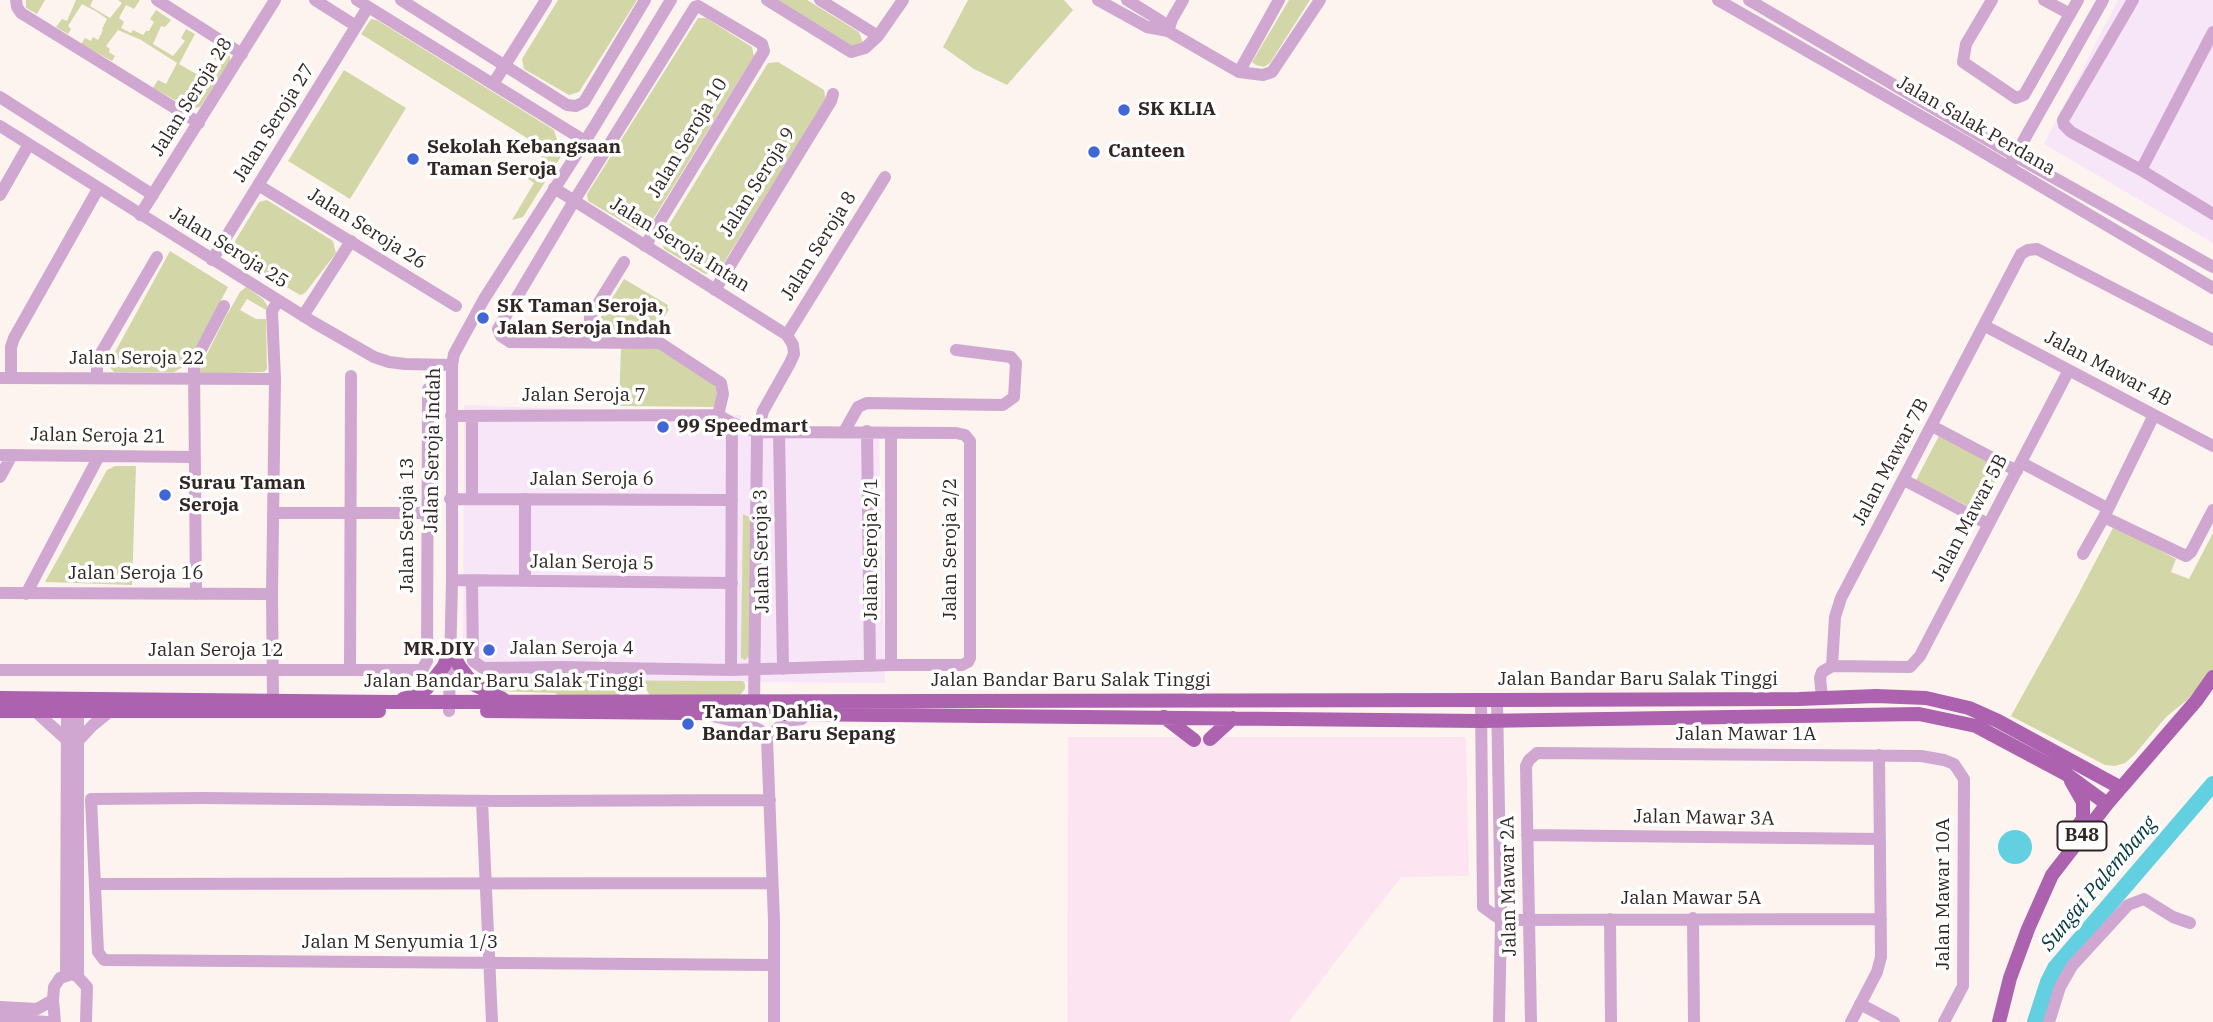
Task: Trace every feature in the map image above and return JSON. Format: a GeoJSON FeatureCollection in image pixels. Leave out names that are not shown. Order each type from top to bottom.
{"type":"FeatureCollection","features":[{"type":"Feature","properties":{"kind":"main road"},"geometry":{"type":"LineString","coordinates":[[450,650],[473,684],[509,701]]}},
{"type":"Feature","properties":{"kind":"main road"},"geometry":{"type":"LineString","coordinates":[[392,702],[416,695],[427,688],[444,666],[450,650]]}},
{"type":"Feature","properties":{"kind":"main road","name":"B48"},"geometry":{"type":"LineString","coordinates":[[1999,1022],[2010,978],[2052,875],[2107,804],[2196,701],[2213,677]]}},
{"type":"Feature","properties":{"kind":"main road","name":"Jalan Bandar Baru Salak Tinggi"},"geometry":{"type":"LineString","coordinates":[[0,698],[73,705],[109,712],[449,706],[509,701],[754,707],[1926,698],[1969,708],[2027,735],[2121,788]]}},
{"type":"Feature","properties":{"kind":"main road","name":"Jalan Bandar Baru Salak Tinggi"},"geometry":{"type":"LineString","coordinates":[[0,711],[35,712],[73,705],[273,700],[699,713],[754,707],[834,714],[1480,720],[1919,713],[1976,726],[2069,776],[2107,804]]}},
{"type":"Feature","properties":{"kind":"main road"},"geometry":{"type":"LineString","coordinates":[[1164,717],[1194,740]]}},
{"type":"Feature","properties":{"kind":"main road"},"geometry":{"type":"LineString","coordinates":[[1210,738],[1234,718]]}},
{"type":"Feature","properties":{"kind":"main road"},"geometry":{"type":"LineString","coordinates":[[2079,764],[2114,774],[2138,768]]}},
{"type":"Feature","properties":{"kind":"main road"},"geometry":{"type":"LineString","coordinates":[[2028,929],[2035,888],[2083,820],[2083,802],[2069,776]]}},
{"type":"Feature","properties":{"kind":"street"},"geometry":{"type":"LineString","coordinates":[[16,0],[21,13],[199,123]]}},
{"type":"Feature","properties":{"kind":"street"},"geometry":{"type":"LineString","coordinates":[[157,0],[242,54]]}},
{"type":"Feature","properties":{"kind":"street","name":"Jalan Seroja 28"},"geometry":{"type":"LineString","coordinates":[[140,215],[275,0]]}},
{"type":"Feature","properties":{"kind":"street"},"geometry":{"type":"LineString","coordinates":[[315,0],[356,26]]}},
{"type":"Feature","properties":{"kind":"street"},"geometry":{"type":"LineString","coordinates":[[401,0],[567,105],[576,106],[584,102],[645,0]]}},
{"type":"Feature","properties":{"kind":"street"},"geometry":{"type":"LineString","coordinates":[[493,84],[546,0]]}},
{"type":"Feature","properties":{"kind":"street","name":"Jalan Seroja Indah"},"geometry":{"type":"LineString","coordinates":[[449,706],[452,580],[451,416],[452,365],[456,348],[671,0]]}},
{"type":"Feature","properties":{"kind":"street"},"geometry":{"type":"LineString","coordinates":[[767,0],[851,52],[865,48],[878,36],[903,0]]}},
{"type":"Feature","properties":{"kind":"street"},"geometry":{"type":"LineString","coordinates":[[820,0],[878,36]]}},
{"type":"Feature","properties":{"kind":"street"},"geometry":{"type":"LineString","coordinates":[[1098,0],[1147,27],[1168,31],[1239,72],[1263,75],[1272,72],[1320,0]]}},
{"type":"Feature","properties":{"kind":"street"},"geometry":{"type":"LineString","coordinates":[[1127,0],[1161,21],[1168,31]]}},
{"type":"Feature","properties":{"kind":"street"},"geometry":{"type":"LineString","coordinates":[[1168,31],[1183,0]]}},
{"type":"Feature","properties":{"kind":"street"},"geometry":{"type":"LineString","coordinates":[[1239,72],[1279,0]]}},
{"type":"Feature","properties":{"kind":"street","name":"Jalan Salak Perdana"},"geometry":{"type":"LineString","coordinates":[[1718,0],[2012,161],[2213,267]]}},
{"type":"Feature","properties":{"kind":"street","name":"Jalan Salak Perdana"},"geometry":{"type":"LineString","coordinates":[[1749,0],[2213,288]]}},
{"type":"Feature","properties":{"kind":"street"},"geometry":{"type":"LineString","coordinates":[[1992,0],[1966,44],[1963,62],[2016,98],[2024,95],[2078,0]]}},
{"type":"Feature","properties":{"kind":"street"},"geometry":{"type":"LineString","coordinates":[[2044,0],[2070,15]]}},
{"type":"Feature","properties":{"kind":"street"},"geometry":{"type":"LineString","coordinates":[[2012,161],[2104,0]]}},
{"type":"Feature","properties":{"kind":"street"},"geometry":{"type":"LineString","coordinates":[[2133,0],[2063,120],[2064,125],[2071,132],[2213,214]]}},
{"type":"Feature","properties":{"kind":"street"},"geometry":{"type":"LineString","coordinates":[[363,4],[585,141]]}},
{"type":"Feature","properties":{"kind":"street","name":"Jalan Seroja 27"},"geometry":{"type":"LineString","coordinates":[[212,260],[356,26],[363,4]]}},
{"type":"Feature","properties":{"kind":"street","name":"Jalan Seroja 10"},"geometry":{"type":"LineString","coordinates":[[574,201],[695,7],[762,44],[764,51],[645,246]]}},
{"type":"Feature","properties":{"kind":"street"},"geometry":{"type":"LineString","coordinates":[[2141,170],[2213,32]]}},
{"type":"Feature","properties":{"kind":"street","name":"Jalan Seroja 9"},"geometry":{"type":"LineString","coordinates":[[715,290],[833,94]]}},
{"type":"Feature","properties":{"kind":"street"},"geometry":{"type":"LineString","coordinates":[[0,97],[153,195]]}},
{"type":"Feature","properties":{"kind":"street","name":"Jalan Seroja 25"},"geometry":{"type":"LineString","coordinates":[[0,126],[278,301],[374,357],[390,362],[452,365]]}},
{"type":"Feature","properties":{"kind":"street"},"geometry":{"type":"LineString","coordinates":[[0,195],[29,144]]}},
{"type":"Feature","properties":{"kind":"street","name":"Jalan Seroja 8"},"geometry":{"type":"LineString","coordinates":[[787,335],[885,177]]}},
{"type":"Feature","properties":{"kind":"street","name":"Jalan Seroja 26"},"geometry":{"type":"LineString","coordinates":[[258,185],[456,306]]}},
{"type":"Feature","properties":{"kind":"street","name":"Jalan Seroja Intan"},"geometry":{"type":"LineString","coordinates":[[554,188],[787,335]]}},
{"type":"Feature","properties":{"kind":"street"},"geometry":{"type":"LineString","coordinates":[[5,378],[14,338],[98,189]]}},
{"type":"Feature","properties":{"kind":"street"},"geometry":{"type":"LineString","coordinates":[[574,201],[498,329],[501,336],[510,342],[660,343],[721,383],[723,394],[718,415],[732,423],[757,432],[891,433]]}},
{"type":"Feature","properties":{"kind":"street"},"geometry":{"type":"LineString","coordinates":[[303,316],[351,241]]}},
{"type":"Feature","properties":{"kind":"street","name":"Jalan Mawar 7B"},"geometry":{"type":"LineString","coordinates":[[1832,666],[1835,617],[1857,568],[2021,254],[2037,249],[2213,340]]}},
{"type":"Feature","properties":{"kind":"street"},"geometry":{"type":"LineString","coordinates":[[97,378],[97,360],[157,257]]}},
{"type":"Feature","properties":{"kind":"street"},"geometry":{"type":"LineString","coordinates":[[590,342],[590,317],[624,262]]}},
{"type":"Feature","properties":{"kind":"street"},"geometry":{"type":"LineString","coordinates":[[273,700],[275,379],[272,311],[278,301]]}},
{"type":"Feature","properties":{"kind":"street"},"geometry":{"type":"LineString","coordinates":[[196,594],[194,363],[224,306]]}},
{"type":"Feature","properties":{"kind":"street","name":"Jalan Mawar 4B"},"geometry":{"type":"LineString","coordinates":[[1985,326],[2213,446]]}},
{"type":"Feature","properties":{"kind":"street"},"geometry":{"type":"LineString","coordinates":[[754,707],[755,450],[763,411],[794,354],[793,345],[787,335]]}},
{"type":"Feature","properties":{"kind":"street"},"geometry":{"type":"LineString","coordinates":[[844,432],[858,407],[867,403],[1003,405],[1014,397],[1016,363],[1011,357],[956,350]]}},
{"type":"Feature","properties":{"kind":"street","name":"Jalan Mawar 5B"},"geometry":{"type":"LineString","coordinates":[[1832,666],[1910,667],[1920,656],[2069,370]]}},
{"type":"Feature","properties":{"kind":"street"},"geometry":{"type":"LineString","coordinates":[[350,670],[351,376]]}},
{"type":"Feature","properties":{"kind":"street","name":"Jalan Seroja 22"},"geometry":{"type":"LineString","coordinates":[[5,378],[275,379]]}},
{"type":"Feature","properties":{"kind":"street","name":"Jalan Seroja 13"},"geometry":{"type":"LineString","coordinates":[[427,661],[428,389]]}},
{"type":"Feature","properties":{"kind":"street","name":"Jalan Seroja 7"},"geometry":{"type":"LineString","coordinates":[[451,416],[718,415]]}},
{"type":"Feature","properties":{"kind":"street"},"geometry":{"type":"LineString","coordinates":[[2083,554],[2154,415]]}},
{"type":"Feature","properties":{"kind":"street"},"geometry":{"type":"LineString","coordinates":[[472,416],[472,499]]}},
{"type":"Feature","properties":{"kind":"street"},"geometry":{"type":"LineString","coordinates":[[731,670],[732,423]]}},
{"type":"Feature","properties":{"kind":"street"},"geometry":{"type":"LineString","coordinates":[[1931,426],[2019,467],[2181,555],[2186,556],[2191,552],[2213,510]]}},
{"type":"Feature","properties":{"kind":"street"},"geometry":{"type":"LineString","coordinates":[[867,431],[870,666]]}},
{"type":"Feature","properties":{"kind":"street","name":"Jalan Seroja 3"},"geometry":{"type":"LineString","coordinates":[[779,432],[783,669]]}},
{"type":"Feature","properties":{"kind":"street","name":"Jalan Seroja 2/2"},"geometry":{"type":"LineString","coordinates":[[891,433],[956,433],[965,435],[970,441],[970,658]]}},
{"type":"Feature","properties":{"kind":"street","name":"Jalan Seroja 2/1"},"geometry":{"type":"LineString","coordinates":[[891,433],[891,665]]}},
{"type":"Feature","properties":{"kind":"street"},"geometry":{"type":"LineString","coordinates":[[0,477],[6,455]]}},
{"type":"Feature","properties":{"kind":"street","name":"Jalan Seroja 21"},"geometry":{"type":"LineString","coordinates":[[6,455],[195,457]]}},
{"type":"Feature","properties":{"kind":"street"},"geometry":{"type":"LineString","coordinates":[[26,594],[99,456]]}},
{"type":"Feature","properties":{"kind":"street"},"geometry":{"type":"LineString","coordinates":[[1904,480],[1988,524]]}},
{"type":"Feature","properties":{"kind":"street","name":"Jalan Seroja 6"},"geometry":{"type":"LineString","coordinates":[[450,499],[732,500]]}},
{"type":"Feature","properties":{"kind":"street"},"geometry":{"type":"LineString","coordinates":[[525,499],[525,581]]}},
{"type":"Feature","properties":{"kind":"street"},"geometry":{"type":"LineString","coordinates":[[274,513],[428,513]]}},
{"type":"Feature","properties":{"kind":"street","name":"Jalan Seroja 5"},"geometry":{"type":"LineString","coordinates":[[452,580],[732,583]]}},
{"type":"Feature","properties":{"kind":"street","name":"Jalan Seroja 4"},"geometry":{"type":"LineString","coordinates":[[472,580],[473,661],[483,668],[754,670],[962,665],[970,658]]}},
{"type":"Feature","properties":{"kind":"street","name":"Jalan Seroja 16"},"geometry":{"type":"LineString","coordinates":[[0,593],[272,594]]}},
{"type":"Feature","properties":{"kind":"street","name":"Jalan Seroja 12"},"geometry":{"type":"LineString","coordinates":[[0,670],[422,670],[427,661]]}},
{"type":"Feature","properties":{"kind":"street"},"geometry":{"type":"LineString","coordinates":[[1822,697],[1820,678],[1822,672],[1832,666]]}},
{"type":"Feature","properties":{"kind":"street"},"geometry":{"type":"LineString","coordinates":[[1481,700],[1483,907],[1501,920]]}},
{"type":"Feature","properties":{"kind":"street"},"geometry":{"type":"LineString","coordinates":[[1497,700],[1501,920],[1499,1022]]}},
{"type":"Feature","properties":{"kind":"street"},"geometry":{"type":"LineString","coordinates":[[72,976],[73,705]]}},
{"type":"Feature","properties":{"kind":"street"},"geometry":{"type":"LineString","coordinates":[[35,712],[73,740]]}},
{"type":"Feature","properties":{"kind":"street"},"geometry":{"type":"LineString","coordinates":[[73,740],[109,712]]}},
{"type":"Feature","properties":{"kind":"street"},"geometry":{"type":"LineString","coordinates":[[699,713],[750,725],[760,730],[767,738],[774,1022]]}},
{"type":"Feature","properties":{"kind":"street"},"geometry":{"type":"LineString","coordinates":[[767,738],[785,721],[834,714]]}},
{"type":"Feature","properties":{"kind":"street","name":"Jalan Mawar 1A"},"geometry":{"type":"LineString","coordinates":[[1537,753],[1921,756],[1954,764]]}},
{"type":"Feature","properties":{"kind":"street","name":"Jalan Mawar 2A"},"geometry":{"type":"LineString","coordinates":[[1531,1022],[1526,766],[1537,753]]}},
{"type":"Feature","properties":{"kind":"street"},"geometry":{"type":"LineString","coordinates":[[1851,1022],[1879,964],[1880,755]]}},
{"type":"Feature","properties":{"kind":"street","name":"Jalan Mawar 10A"},"geometry":{"type":"LineString","coordinates":[[1944,1022],[1963,986],[1964,779],[1954,764]]}},
{"type":"Feature","properties":{"kind":"street"},"geometry":{"type":"LineString","coordinates":[[769,800],[91,799],[96,884],[772,883]]}},
{"type":"Feature","properties":{"kind":"street"},"geometry":{"type":"LineString","coordinates":[[482,801],[492,1022]]}},
{"type":"Feature","properties":{"kind":"street","name":"Jalan Mawar 3A"},"geometry":{"type":"LineString","coordinates":[[1527,835],[1880,839]]}},
{"type":"Feature","properties":{"kind":"street","name":"Jalan M Senyumia 1/3"},"geometry":{"type":"LineString","coordinates":[[96,884],[98,952],[104,960],[774,965]]}},
{"type":"Feature","properties":{"kind":"street"},"geometry":{"type":"LineString","coordinates":[[2049,1022],[2060,987],[2072,966],[2128,905],[2144,899],[2173,917],[2190,923]]}},
{"type":"Feature","properties":{"kind":"street"},"geometry":{"type":"LineString","coordinates":[[1693,918],[1694,1022]]}},
{"type":"Feature","properties":{"kind":"street"},"geometry":{"type":"LineString","coordinates":[[1610,919],[1611,1022]]}},
{"type":"Feature","properties":{"kind":"street","name":"Jalan Mawar 5A"},"geometry":{"type":"LineString","coordinates":[[1501,920],[1881,919]]}},
{"type":"Feature","properties":{"kind":"street"},"geometry":{"type":"LineString","coordinates":[[55,1022],[53,1000],[56,981],[72,976]]}},
{"type":"Feature","properties":{"kind":"street"},"geometry":{"type":"LineString","coordinates":[[72,976],[87,987],[89,1020]]}},
{"type":"Feature","properties":{"kind":"street"},"geometry":{"type":"LineString","coordinates":[[0,1007],[37,1009],[53,1000]]}},
{"type":"Feature","properties":{"kind":"street"},"geometry":{"type":"LineString","coordinates":[[1860,1004],[1894,1022]]}},
{"type":"Feature","properties":{"kind":"street"},"geometry":{"type":"LineString","coordinates":[[0,1018],[47,1022]]}},
{"type":"Feature","properties":{"kind":"shaded area"},"geometry":{"type":"Polygon","coordinates":[[[2118,0],[2213,0],[2213,243],[2044,144],[2118,0]]]}},
{"type":"Feature","properties":{"kind":"shaded area"},"geometry":{"type":"Polygon","coordinates":[[[464,405],[740,415],[746,432],[879,437],[885,683],[484,680],[463,655],[464,405]]]}},
{"type":"Feature","properties":{"kind":"shaded area"},"geometry":{"type":"Polygon","coordinates":[[[1068,737],[1466,737],[1469,876],[1401,877],[1289,1022],[1067,1022],[1068,737]]]}},
{"type":"Feature","properties":{"kind":"green space"},"geometry":{"type":"Polygon","coordinates":[[[26,0],[45,0],[37,14],[26,8],[26,0]]]}},
{"type":"Feature","properties":{"kind":"green space"},"geometry":{"type":"Polygon","coordinates":[[[76,0],[93,0],[90,6],[110,18],[122,3],[118,0],[140,0],[134,9],[126,5],[119,18],[124,22],[121,28],[143,35],[154,22],[150,19],[156,10],[171,20],[165,27],[161,26],[153,44],[173,56],[185,41],[181,38],[186,29],[195,34],[179,64],[210,82],[217,71],[214,69],[218,61],[214,59],[220,49],[230,56],[230,62],[200,107],[191,109],[153,88],[158,80],[166,84],[177,63],[141,40],[118,30],[106,46],[115,56],[112,61],[81,44],[85,38],[91,41],[93,37],[98,40],[103,30],[107,19],[97,12],[82,4],[68,26],[71,29],[68,34],[56,27],[62,19],[67,21],[76,0]]]}},
{"type":"Feature","properties":{"kind":"green space"},"geometry":{"type":"Polygon","coordinates":[[[558,0],[637,0],[579,92],[569,95],[524,69],[522,59],[558,0]]]}},
{"type":"Feature","properties":{"kind":"green space"},"geometry":{"type":"Polygon","coordinates":[[[774,0],[807,0],[859,32],[863,43],[855,49],[774,0]]]}},
{"type":"Feature","properties":{"kind":"green space"},"geometry":{"type":"Polygon","coordinates":[[[968,0],[1064,0],[1073,10],[1007,85],[974,69],[943,47],[968,0]]]}},
{"type":"Feature","properties":{"kind":"green space"},"geometry":{"type":"Polygon","coordinates":[[[1289,0],[1310,0],[1270,63],[1264,67],[1256,65],[1252,62],[1289,0]]]}},
{"type":"Feature","properties":{"kind":"green space"},"geometry":{"type":"Polygon","coordinates":[[[698,18],[706,18],[752,47],[754,56],[647,229],[637,230],[588,201],[587,194],[698,18]]]}},
{"type":"Feature","properties":{"kind":"green space"},"geometry":{"type":"Polygon","coordinates":[[[371,19],[377,20],[554,130],[562,155],[523,217],[512,220],[534,183],[528,179],[546,150],[361,34],[371,19]]]}},
{"type":"Feature","properties":{"kind":"green space"},"geometry":{"type":"Polygon","coordinates":[[[778,62],[824,90],[826,100],[718,272],[705,274],[664,249],[661,238],[768,63],[778,62]]]}},
{"type":"Feature","properties":{"kind":"green space"},"geometry":{"type":"Polygon","coordinates":[[[344,70],[406,108],[350,199],[288,161],[344,70]]]}},
{"type":"Feature","properties":{"kind":"green space"},"geometry":{"type":"Polygon","coordinates":[[[267,200],[333,241],[336,253],[305,293],[300,295],[234,256],[232,246],[259,202],[267,200]]]}},
{"type":"Feature","properties":{"kind":"green space"},"geometry":{"type":"Polygon","coordinates":[[[170,251],[228,287],[186,365],[174,372],[114,372],[108,365],[170,251]]]}},
{"type":"Feature","properties":{"kind":"green space"},"geometry":{"type":"Polygon","coordinates":[[[624,279],[668,305],[669,309],[660,325],[659,334],[605,334],[598,331],[597,323],[624,279]]]}},
{"type":"Feature","properties":{"kind":"green space"},"geometry":{"type":"Polygon","coordinates":[[[246,287],[263,299],[268,307],[266,310],[247,299],[240,310],[256,319],[266,319],[267,369],[264,372],[200,374],[200,368],[225,318],[240,292],[246,287]]]}},
{"type":"Feature","properties":{"kind":"green space"},"geometry":{"type":"Polygon","coordinates":[[[621,347],[660,349],[711,382],[717,389],[716,407],[619,406],[621,347]]]}},
{"type":"Feature","properties":{"kind":"green space"},"geometry":{"type":"Polygon","coordinates":[[[1940,434],[2002,468],[1979,512],[1916,480],[1940,434]]]}},
{"type":"Feature","properties":{"kind":"green space"},"geometry":{"type":"Polygon","coordinates":[[[115,466],[136,466],[132,585],[45,582],[107,470],[115,466]]]}},
{"type":"Feature","properties":{"kind":"green space"},"geometry":{"type":"Polygon","coordinates":[[[743,514],[751,518],[749,656],[745,660],[741,658],[743,514]]]}},
{"type":"Feature","properties":{"kind":"green space"},"geometry":{"type":"Polygon","coordinates":[[[2114,526],[2176,559],[2171,572],[2189,579],[2213,533],[2213,670],[2187,700],[2166,717],[2135,754],[2125,763],[2115,766],[2105,765],[2011,716],[2114,526]]]}},
{"type":"Feature","properties":{"kind":"green space"},"geometry":{"type":"Polygon","coordinates":[[[474,680],[743,681],[745,689],[739,696],[650,696],[644,685],[630,685],[626,696],[561,697],[555,693],[496,691],[474,680]]]}},
{"type":"Feature","properties":{"kind":"water"},"geometry":{"type":"Polygon","coordinates":[[[2015,830],[2027,835],[2032,847],[2027,859],[2015,864],[2003,859],[1998,847],[2003,835],[2015,830]]]}},
{"type":"Feature","properties":{"kind":"waterway","name":"Sungai Palembang"},"geometry":{"type":"LineString","coordinates":[[2035,1022],[2055,968],[2213,784]]}},
{"type":"Feature","properties":{"kind":"place","name":"SK KLIA"},"geometry":{"type":"Point","coordinates":[1124,110]}},
{"type":"Feature","properties":{"kind":"place","name":"Canteen"},"geometry":{"type":"Point","coordinates":[1094,152]}},
{"type":"Feature","properties":{"kind":"place","name":"Sekolah Kebangsaan Taman Seroja"},"geometry":{"type":"Point","coordinates":[413,159]}},
{"type":"Feature","properties":{"kind":"place","name":"SK Taman Seroja, Jalan Seroja Indah"},"geometry":{"type":"Point","coordinates":[483,318]}},
{"type":"Feature","properties":{"kind":"place","name":"99 Speedmart"},"geometry":{"type":"Point","coordinates":[663,427]}},
{"type":"Feature","properties":{"kind":"place","name":"Surau Taman Seroja"},"geometry":{"type":"Point","coordinates":[165,495]}},
{"type":"Feature","properties":{"kind":"place","name":"MR.DIY"},"geometry":{"type":"Point","coordinates":[489,650]}},
{"type":"Feature","properties":{"kind":"place","name":"Taman Dahlia, Bandar Baru Sepang"},"geometry":{"type":"Point","coordinates":[688,724]}}]}
